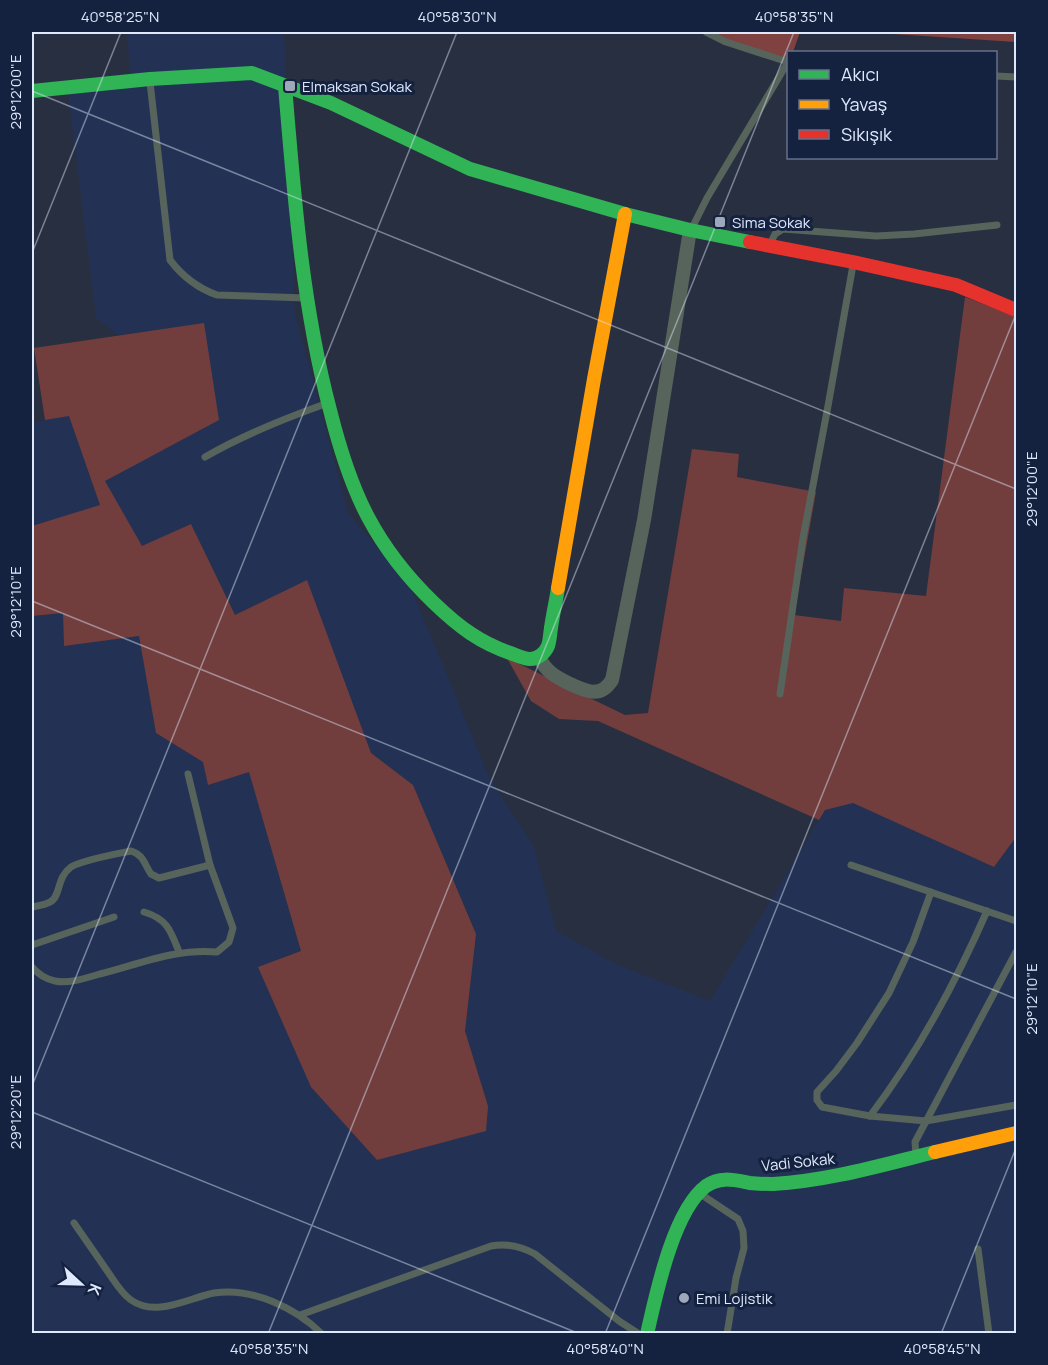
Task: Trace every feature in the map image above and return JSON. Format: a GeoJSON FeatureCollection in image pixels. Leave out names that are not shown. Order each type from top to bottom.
{"type":"FeatureCollection","features":[{"type":"Feature","properties":{"kind":"street"},"geometry":{"type":"LineString","coordinates":[[32,90],[150,79],[252,73],[332,104],[470,169],[625,214],[690,230],[956,285],[1017,309]]}},
{"type":"Feature","properties":{"kind":"street"},"geometry":{"type":"LineString","coordinates":[[285,86],[306,298],[318,365],[339,442],[359,498],[378,534],[404,572],[420,590],[464,631],[478,640],[528,659],[543,654],[548,645],[625,214]]}},
{"type":"Feature","properties":{"kind":"street"},"geometry":{"type":"LineString","coordinates":[[538,657],[550,673],[586,691],[600,691],[612,680],[644,520],[690,230]]}},
{"type":"Feature","properties":{"kind":"street","name":"Vadi Sokak"},"geometry":{"type":"LineString","coordinates":[[647,1334],[660,1278],[676,1230],[693,1201],[706,1185],[723,1179],[770,1183],[832,1177],[1017,1133]]}},
{"type":"Feature","properties":{"kind":"lane"},"geometry":{"type":"LineString","coordinates":[[706,32],[726,42],[787,62]]}},
{"type":"Feature","properties":{"kind":"lane"},"geometry":{"type":"LineString","coordinates":[[690,230],[787,64]]}},
{"type":"Feature","properties":{"kind":"lane"},"geometry":{"type":"LineString","coordinates":[[997,76],[1017,77]]}},
{"type":"Feature","properties":{"kind":"lane"},"geometry":{"type":"LineString","coordinates":[[150,79],[170,260],[177,270],[196,286],[217,295],[306,298]]}},
{"type":"Feature","properties":{"kind":"lane"},"geometry":{"type":"LineString","coordinates":[[769,246],[772,238],[783,229],[876,236],[997,225]]}},
{"type":"Feature","properties":{"kind":"lane"},"geometry":{"type":"LineString","coordinates":[[780,694],[803,538],[853,262]]}},
{"type":"Feature","properties":{"kind":"lane"},"geometry":{"type":"LineString","coordinates":[[205,457],[257,430],[327,403]]}},
{"type":"Feature","properties":{"kind":"lane"},"geometry":{"type":"LineString","coordinates":[[32,967],[49,979],[69,981],[179,952],[217,952],[226,946],[233,928],[210,864],[188,774]]}},
{"type":"Feature","properties":{"kind":"lane"},"geometry":{"type":"LineString","coordinates":[[32,907],[53,900],[58,893],[62,877],[74,865],[131,850],[144,859],[151,874],[159,878],[210,864]]}},
{"type":"Feature","properties":{"kind":"lane"},"geometry":{"type":"LineString","coordinates":[[851,865],[1017,921]]}},
{"type":"Feature","properties":{"kind":"lane"},"geometry":{"type":"LineString","coordinates":[[930,892],[913,942],[889,993],[857,1043],[817,1092],[818,1103],[822,1107],[870,1116],[926,1121],[1017,1105]]}},
{"type":"Feature","properties":{"kind":"lane"},"geometry":{"type":"LineString","coordinates":[[870,1116],[900,1075],[939,1011],[987,911]]}},
{"type":"Feature","properties":{"kind":"lane"},"geometry":{"type":"LineString","coordinates":[[144,912],[160,918],[165,923],[170,929],[179,952]]}},
{"type":"Feature","properties":{"kind":"lane"},"geometry":{"type":"LineString","coordinates":[[32,945],[114,917]]}},
{"type":"Feature","properties":{"kind":"lane"},"geometry":{"type":"LineString","coordinates":[[916,1156],[915,1142],[1017,952]]}},
{"type":"Feature","properties":{"kind":"lane"},"geometry":{"type":"LineString","coordinates":[[700,1194],[738,1219],[743,1231],[744,1248],[736,1278],[727,1334]]}},
{"type":"Feature","properties":{"kind":"lane"},"geometry":{"type":"LineString","coordinates":[[74,1223],[124,1294],[144,1307],[159,1308],[216,1293],[232,1293],[263,1298],[276,1303],[300,1315],[322,1334]]}},
{"type":"Feature","properties":{"kind":"lane"},"geometry":{"type":"LineString","coordinates":[[300,1315],[491,1246],[505,1244],[520,1247],[535,1254],[619,1321],[639,1334]]}},
{"type":"Feature","properties":{"kind":"lane"},"geometry":{"type":"LineString","coordinates":[[978,1249],[989,1334]]}},
{"type":"Feature","properties":{"kind":"shaded area"},"geometry":{"type":"Polygon","coordinates":[[[127,32],[284,32],[295,314],[348,513],[378,548],[400,562],[489,777],[534,847],[556,931],[616,964],[710,1001],[825,810],[853,803],[994,867],[1016,837],[1016,1333],[32,1334],[32,616],[63,613],[64,646],[139,636],[156,733],[203,762],[249,772],[301,951],[258,967],[312,1087],[377,1160],[488,1106],[465,1031],[476,934],[413,785],[371,753],[307,580],[235,615],[191,524],[142,547],[105,481],[204,324],[118,335],[96,318],[67,84],[130,76],[127,32]]]}},
{"type":"Feature","properties":{"kind":"shaded area"},"geometry":{"type":"Polygon","coordinates":[[[708,32],[800,32],[793,51],[787,51],[787,60],[726,43],[708,32]]]}},
{"type":"Feature","properties":{"kind":"shaded area"},"geometry":{"type":"Polygon","coordinates":[[[863,32],[1016,32],[1016,42],[863,32]]]}},
{"type":"Feature","properties":{"kind":"shaded area"},"geometry":{"type":"Polygon","coordinates":[[[965,297],[1016,317],[1016,837],[994,867],[853,803],[825,810],[819,820],[598,721],[559,719],[531,701],[507,658],[625,715],[648,713],[692,449],[739,454],[737,477],[816,492],[794,615],[841,621],[844,588],[926,596],[965,297]]]}},
{"type":"Feature","properties":{"kind":"shaded area"},"geometry":{"type":"Polygon","coordinates":[[[204,323],[219,420],[105,481],[142,546],[191,524],[235,615],[307,580],[371,753],[413,785],[476,934],[465,1031],[488,1106],[486,1131],[377,1160],[311,1087],[258,967],[301,951],[249,772],[208,785],[203,762],[156,733],[139,636],[64,646],[63,613],[32,616],[32,526],[100,505],[69,416],[45,420],[34,348],[204,323]]]}},
{"type":"Feature","properties":{"kind":"shaded area"},"geometry":{"type":"Polygon","coordinates":[[[69,415],[100,506],[32,526],[32,423],[69,415]]]}},
{"type":"Feature","properties":{"kind":"traffic: fast"},"geometry":{"type":"LineString","coordinates":[[32,91],[150,79],[252,73],[331,103],[470,169],[625,214],[750,242]]}},
{"type":"Feature","properties":{"kind":"traffic: fast"},"geometry":{"type":"LineString","coordinates":[[285,86],[300,249],[312,330],[341,451],[350,478],[368,517],[398,563],[415,584],[461,627],[501,650],[528,659],[536,658],[547,649],[558,588]]}},
{"type":"Feature","properties":{"kind":"traffic: fast"},"geometry":{"type":"LineString","coordinates":[[647,1334],[667,1255],[675,1234],[694,1198],[706,1186],[722,1180],[755,1184],[814,1180],[935,1152]]}},
{"type":"Feature","properties":{"kind":"traffic: slow"},"geometry":{"type":"LineString","coordinates":[[558,588],[625,214]]}},
{"type":"Feature","properties":{"kind":"traffic: slow"},"geometry":{"type":"LineString","coordinates":[[935,1152],[1016,1133]]}},
{"type":"Feature","properties":{"kind":"traffic: jam"},"geometry":{"type":"LineString","coordinates":[[750,242],[956,285],[1016,310]]}},
{"type":"Feature","properties":{"kind":"place","name":"Elmaksan Sokak"},"geometry":{"type":"Point","coordinates":[290,86]}},
{"type":"Feature","properties":{"kind":"place","name":"Sima Sokak"},"geometry":{"type":"Point","coordinates":[720,222]}},
{"type":"Feature","properties":{"kind":"place","name":"Emi Lojistik"},"geometry":{"type":"Point","coordinates":[684,1298]}}]}
